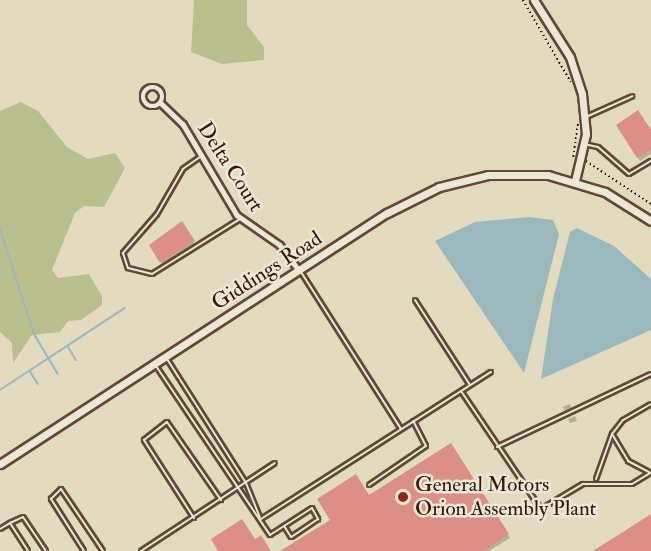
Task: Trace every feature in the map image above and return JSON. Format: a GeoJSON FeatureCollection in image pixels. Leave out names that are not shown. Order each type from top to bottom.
{"type":"FeatureCollection","features":[{"type":"Feature","properties":{"kind":"main road"},"geometry":{"type":"LineString","coordinates":[[534,0],[572,62],[586,117],[584,144],[575,181]]}},
{"type":"Feature","properties":{"kind":"main road","name":"Giddings Road"},"geometry":{"type":"LineString","coordinates":[[0,464],[401,205],[449,183],[516,173],[575,181],[615,197],[651,220]]}},
{"type":"Feature","properties":{"kind":"street","name":"Delta Court"},"geometry":{"type":"LineString","coordinates":[[161,103],[147,105],[146,90],[160,89],[161,103],[203,155],[240,219],[280,245],[299,270]]}},
{"type":"Feature","properties":{"kind":"lane"},"geometry":{"type":"LineString","coordinates":[[586,117],[633,96]]}},
{"type":"Feature","properties":{"kind":"lane"},"geometry":{"type":"LineString","coordinates":[[584,144],[598,147],[628,174],[651,161]]}},
{"type":"Feature","properties":{"kind":"lane"},"geometry":{"type":"LineString","coordinates":[[203,155],[183,170],[122,259],[132,272],[152,274],[240,219]]}},
{"type":"Feature","properties":{"kind":"lane"},"geometry":{"type":"LineString","coordinates":[[299,270],[401,429]]}},
{"type":"Feature","properties":{"kind":"lane"},"geometry":{"type":"LineString","coordinates":[[415,300],[470,385]]}},
{"type":"Feature","properties":{"kind":"lane"},"geometry":{"type":"LineString","coordinates":[[165,357],[246,483],[261,520]]}},
{"type":"Feature","properties":{"kind":"lane"},"geometry":{"type":"LineString","coordinates":[[154,364],[237,491],[261,520],[270,535],[284,526],[312,508],[318,519],[291,537],[284,526]]}},
{"type":"Feature","properties":{"kind":"lane"},"geometry":{"type":"LineString","coordinates":[[261,520],[490,372]]}},
{"type":"Feature","properties":{"kind":"lane"},"geometry":{"type":"LineString","coordinates":[[497,447],[651,374]]}},
{"type":"Feature","properties":{"kind":"lane"},"geometry":{"type":"LineString","coordinates":[[461,391],[541,509],[596,480],[632,483],[650,473]]}},
{"type":"Feature","properties":{"kind":"lane"},"geometry":{"type":"LineString","coordinates":[[596,480],[612,434],[623,420],[651,404]]}},
{"type":"Feature","properties":{"kind":"lane"},"geometry":{"type":"LineString","coordinates":[[369,485],[426,446],[414,421]]}},
{"type":"Feature","properties":{"kind":"lane"},"geometry":{"type":"LineString","coordinates":[[194,518],[144,440],[167,422],[221,500]]}},
{"type":"Feature","properties":{"kind":"lane"},"geometry":{"type":"LineString","coordinates":[[612,434],[628,461],[650,473]]}},
{"type":"Feature","properties":{"kind":"lane"},"geometry":{"type":"LineString","coordinates":[[141,551],[237,491],[275,463]]}},
{"type":"Feature","properties":{"kind":"lane"},"geometry":{"type":"LineString","coordinates":[[84,551],[51,499],[61,489],[103,551]]}},
{"type":"Feature","properties":{"kind":"lane"},"geometry":{"type":"LineString","coordinates":[[0,529],[23,517],[46,551]]}},
{"type":"Feature","properties":{"kind":"lane"},"geometry":{"type":"LineString","coordinates":[[10,523],[28,551]]}},
{"type":"Feature","properties":{"kind":"green space"},"geometry":{"type":"Polygon","coordinates":[[[194,0],[247,0],[247,25],[264,47],[264,60],[222,64],[191,52],[194,0]]]}},
{"type":"Feature","properties":{"kind":"green space"},"geometry":{"type":"Polygon","coordinates":[[[21,102],[38,111],[67,147],[88,159],[115,153],[125,168],[104,207],[84,206],[75,213],[52,270],[58,278],[89,274],[102,296],[102,305],[81,320],[68,321],[60,332],[32,335],[13,363],[12,343],[0,332],[0,111],[21,102]]]}},
{"type":"Feature","properties":{"kind":"water"},"geometry":{"type":"Polygon","coordinates":[[[529,217],[553,220],[559,234],[524,373],[435,241],[475,222],[529,217]]]}},
{"type":"Feature","properties":{"kind":"water"},"geometry":{"type":"Polygon","coordinates":[[[577,228],[614,246],[651,279],[651,330],[541,379],[553,299],[570,232],[577,228]]]}},
{"type":"Feature","properties":{"kind":"building"},"geometry":{"type":"Polygon","coordinates":[[[638,110],[651,130],[651,150],[637,158],[616,125],[638,110]]]}},
{"type":"Feature","properties":{"kind":"building"},"geometry":{"type":"Polygon","coordinates":[[[182,221],[195,241],[160,263],[149,245],[182,221]]]}},
{"type":"Feature","properties":{"kind":"building","name":"General Motors Orion Assembly Plant"},"geometry":{"type":"Polygon","coordinates":[[[451,443],[509,534],[483,551],[280,551],[330,520],[317,499],[356,474],[369,495],[451,443]]]}},
{"type":"Feature","properties":{"kind":"building","name":"General Motors Orion Assembly Plant"},"geometry":{"type":"Polygon","coordinates":[[[651,514],[651,551],[593,551],[651,514]]]}},
{"type":"Feature","properties":{"kind":"building"},"geometry":{"type":"Polygon","coordinates":[[[242,519],[255,539],[261,535],[271,551],[218,551],[211,539],[242,519]]]}},
{"type":"Feature","properties":{"kind":"waterway"},"geometry":{"type":"LineString","coordinates":[[0,228],[35,335],[58,374]]}},
{"type":"Feature","properties":{"kind":"waterway"},"geometry":{"type":"LineString","coordinates":[[0,390],[125,308]]}},
{"type":"Feature","properties":{"kind":"waterway"},"geometry":{"type":"LineString","coordinates":[[68,346],[76,360]]}},
{"type":"Feature","properties":{"kind":"waterway"},"geometry":{"type":"LineString","coordinates":[[30,371],[38,384]]}},
{"type":"Feature","properties":{"kind":"place","name":"General Motors Orion Assembly Plant"},"geometry":{"type":"Point","coordinates":[403,497]}}]}
